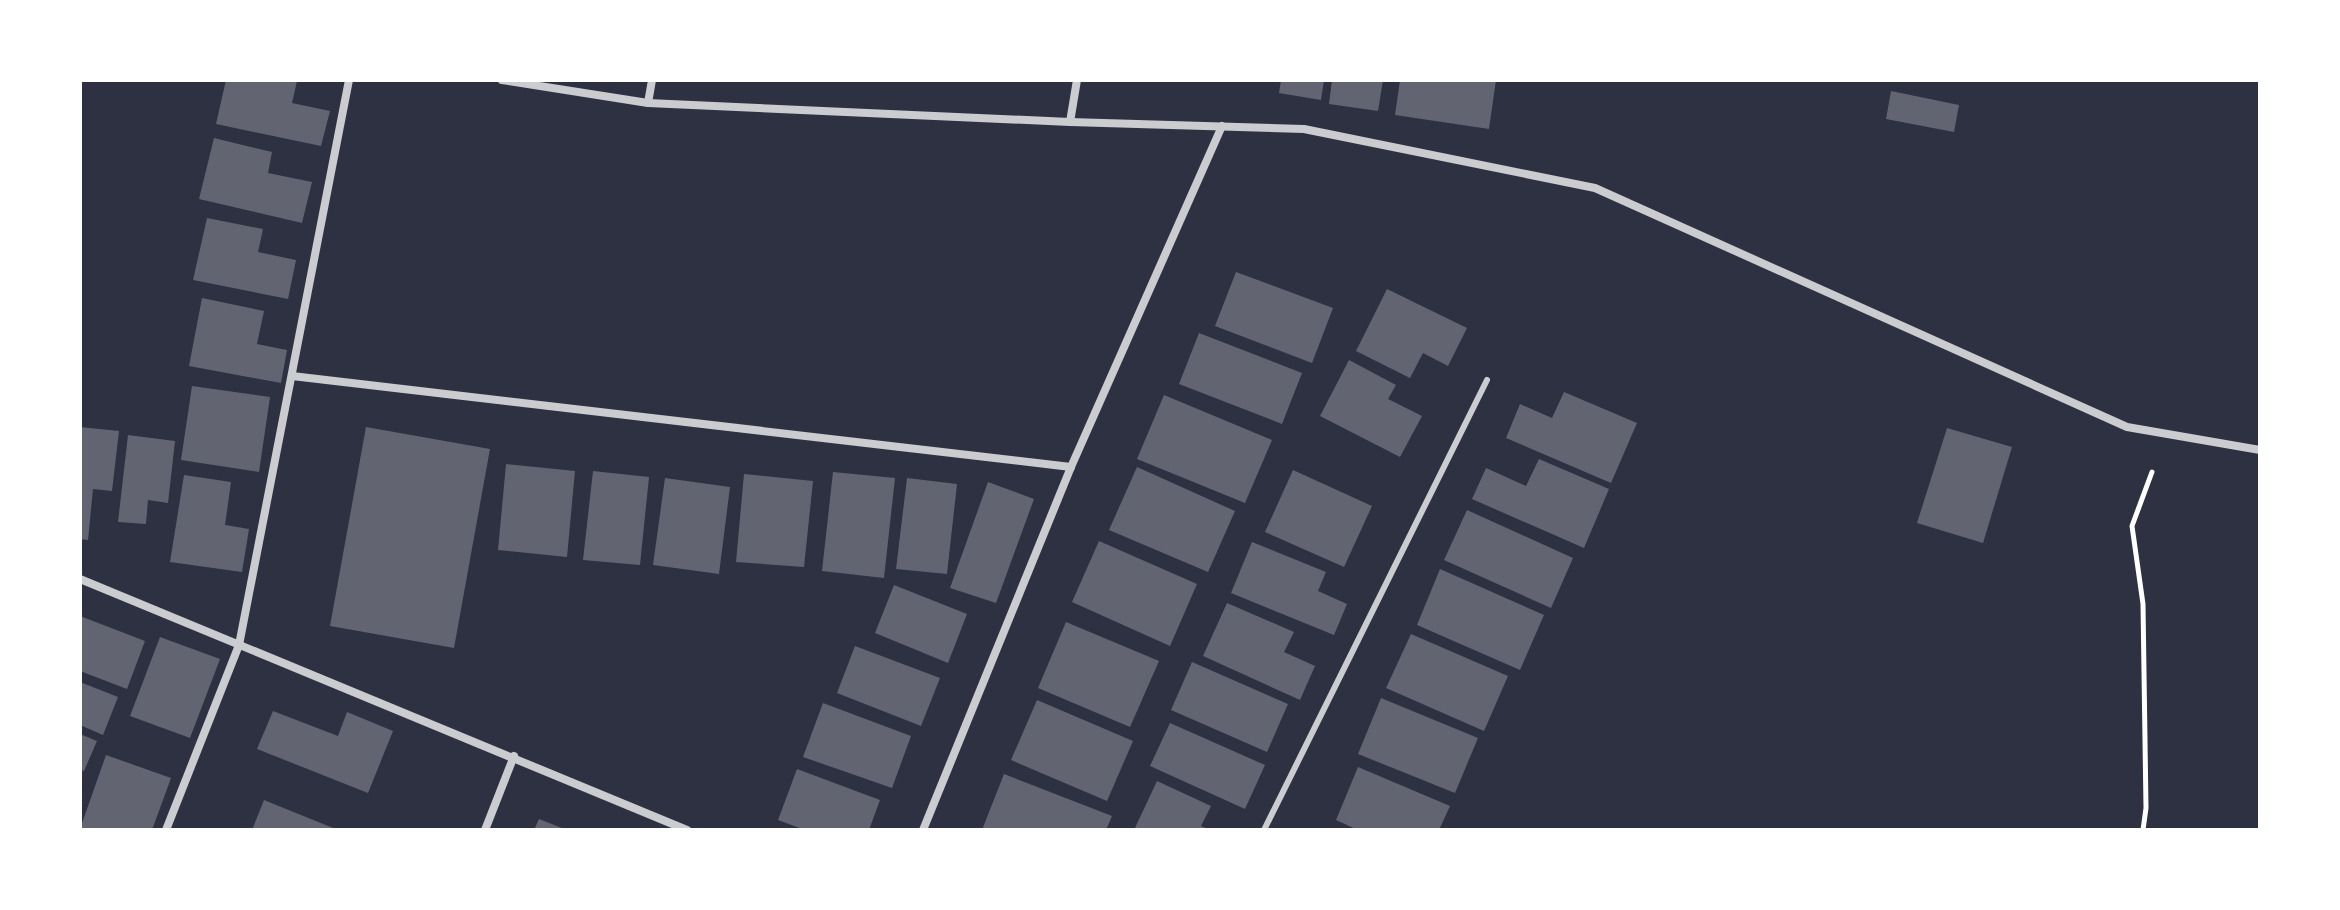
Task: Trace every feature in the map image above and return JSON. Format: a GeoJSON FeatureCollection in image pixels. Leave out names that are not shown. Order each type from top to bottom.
{"type":"FeatureCollection","features":[{"type":"Feature","properties":{"kind":"street"},"geometry":{"type":"LineString","coordinates":[[166,830],[239,645],[349,80]]}},
{"type":"Feature","properties":{"kind":"street"},"geometry":{"type":"LineString","coordinates":[[502,80],[648,103],[1304,129],[1595,188],[2127,427],[2260,450]]}},
{"type":"Feature","properties":{"kind":"street"},"geometry":{"type":"LineString","coordinates":[[648,103],[652,80]]}},
{"type":"Feature","properties":{"kind":"street"},"geometry":{"type":"LineString","coordinates":[[1070,122],[1077,80]]}},
{"type":"Feature","properties":{"kind":"street"},"geometry":{"type":"LineString","coordinates":[[923,830],[1071,467],[1222,126]]}},
{"type":"Feature","properties":{"kind":"street"},"geometry":{"type":"LineString","coordinates":[[292,376],[1071,467]]}},
{"type":"Feature","properties":{"kind":"street"},"geometry":{"type":"LineString","coordinates":[[80,579],[687,830]]}},
{"type":"Feature","properties":{"kind":"street"},"geometry":{"type":"LineString","coordinates":[[485,830],[514,756]]}},
{"type":"Feature","properties":{"kind":"lane"},"geometry":{"type":"LineString","coordinates":[[1264,830],[1487,380]]}},
{"type":"Feature","properties":{"kind":"path"},"geometry":{"type":"LineString","coordinates":[[2143,830],[2146,808],[2143,604],[2132,526],[2166,434]]}},
{"type":"Feature","properties":{"kind":"building"},"geometry":{"type":"Polygon","coordinates":[[[226,80],[297,81],[292,103],[330,111],[321,146],[216,124],[226,80]]]}},
{"type":"Feature","properties":{"kind":"building"},"geometry":{"type":"Polygon","coordinates":[[[1281,80],[1324,80],[1321,100],[1279,93],[1281,80]]]}},
{"type":"Feature","properties":{"kind":"building"},"geometry":{"type":"Polygon","coordinates":[[[1332,80],[1383,80],[1378,111],[1329,104],[1332,80]]]}},
{"type":"Feature","properties":{"kind":"building"},"geometry":{"type":"Polygon","coordinates":[[[1400,80],[1496,80],[1489,129],[1395,115],[1400,80]]]}},
{"type":"Feature","properties":{"kind":"building"},"geometry":{"type":"Polygon","coordinates":[[[1891,91],[1959,105],[1954,132],[1886,119],[1891,91]]]}},
{"type":"Feature","properties":{"kind":"building"},"geometry":{"type":"Polygon","coordinates":[[[214,138],[272,152],[268,173],[312,182],[302,223],[199,199],[214,138]]]}},
{"type":"Feature","properties":{"kind":"building"},"geometry":{"type":"Polygon","coordinates":[[[207,218],[263,229],[258,252],[296,260],[288,299],[193,280],[207,218]]]}},
{"type":"Feature","properties":{"kind":"building"},"geometry":{"type":"Polygon","coordinates":[[[1236,272],[1333,308],[1312,363],[1215,326],[1236,272]]]}},
{"type":"Feature","properties":{"kind":"building"},"geometry":{"type":"Polygon","coordinates":[[[1387,289],[1467,328],[1448,366],[1423,353],[1410,378],[1356,351],[1387,289]]]}},
{"type":"Feature","properties":{"kind":"building"},"geometry":{"type":"Polygon","coordinates":[[[202,298],[264,311],[257,344],[287,350],[281,383],[189,366],[202,298]]]}},
{"type":"Feature","properties":{"kind":"building"},"geometry":{"type":"Polygon","coordinates":[[[1199,333],[1302,373],[1282,424],[1179,384],[1199,333]]]}},
{"type":"Feature","properties":{"kind":"building"},"geometry":{"type":"Polygon","coordinates":[[[1349,360],[1396,385],[1388,399],[1422,416],[1400,457],[1320,416],[1349,360]]]}},
{"type":"Feature","properties":{"kind":"building"},"geometry":{"type":"Polygon","coordinates":[[[192,386],[270,397],[259,472],[181,460],[192,386]]]}},
{"type":"Feature","properties":{"kind":"building"},"geometry":{"type":"Polygon","coordinates":[[[1564,392],[1637,423],[1611,483],[1506,438],[1520,404],[1552,418],[1564,392]]]}},
{"type":"Feature","properties":{"kind":"building"},"geometry":{"type":"Polygon","coordinates":[[[1164,395],[1272,440],[1245,503],[1137,459],[1164,395]]]}},
{"type":"Feature","properties":{"kind":"building"},"geometry":{"type":"Polygon","coordinates":[[[80,427],[119,431],[112,491],[93,489],[88,540],[80,539],[80,427]]]}},
{"type":"Feature","properties":{"kind":"building"},"geometry":{"type":"Polygon","coordinates":[[[366,427],[490,449],[454,648],[330,626],[366,427]]]}},
{"type":"Feature","properties":{"kind":"building"},"geometry":{"type":"Polygon","coordinates":[[[1947,428],[2012,447],[1983,543],[1917,523],[1947,428]]]}},
{"type":"Feature","properties":{"kind":"building"},"geometry":{"type":"Polygon","coordinates":[[[128,435],[175,441],[168,503],[148,500],[146,524],[118,522],[128,435]]]}},
{"type":"Feature","properties":{"kind":"building"},"geometry":{"type":"Polygon","coordinates":[[[1539,459],[1609,489],[1584,548],[1472,499],[1486,468],[1526,486],[1539,459]]]}},
{"type":"Feature","properties":{"kind":"building"},"geometry":{"type":"Polygon","coordinates":[[[506,464],[575,471],[567,557],[498,550],[506,464]]]}},
{"type":"Feature","properties":{"kind":"building"},"geometry":{"type":"Polygon","coordinates":[[[1137,467],[1235,511],[1208,572],[1109,530],[1137,467]]]}},
{"type":"Feature","properties":{"kind":"building"},"geometry":{"type":"Polygon","coordinates":[[[1293,470],[1372,506],[1344,567],[1265,532],[1293,470]]]}},
{"type":"Feature","properties":{"kind":"building"},"geometry":{"type":"Polygon","coordinates":[[[593,471],[649,477],[640,565],[583,560],[593,471]]]}},
{"type":"Feature","properties":{"kind":"building"},"geometry":{"type":"Polygon","coordinates":[[[833,472],[895,478],[884,578],[822,571],[833,472]]]}},
{"type":"Feature","properties":{"kind":"building"},"geometry":{"type":"Polygon","coordinates":[[[744,474],[813,481],[804,567],[736,562],[744,474]]]}},
{"type":"Feature","properties":{"kind":"building"},"geometry":{"type":"Polygon","coordinates":[[[184,475],[231,482],[225,525],[249,529],[242,572],[170,562],[184,475]]]}},
{"type":"Feature","properties":{"kind":"building"},"geometry":{"type":"Polygon","coordinates":[[[665,478],[730,487],[719,574],[653,565],[665,478]]]}},
{"type":"Feature","properties":{"kind":"building"},"geometry":{"type":"Polygon","coordinates":[[[907,478],[957,484],[947,574],[896,569],[907,478]]]}},
{"type":"Feature","properties":{"kind":"building"},"geometry":{"type":"Polygon","coordinates":[[[988,482],[1034,499],[996,603],[950,588],[988,482]]]}},
{"type":"Feature","properties":{"kind":"building"},"geometry":{"type":"Polygon","coordinates":[[[1467,510],[1573,558],[1551,608],[1444,560],[1467,510]]]}},
{"type":"Feature","properties":{"kind":"building"},"geometry":{"type":"Polygon","coordinates":[[[1099,541],[1197,584],[1170,646],[1072,602],[1099,541]]]}},
{"type":"Feature","properties":{"kind":"building"},"geometry":{"type":"Polygon","coordinates":[[[1252,542],[1326,572],[1318,591],[1347,604],[1334,635],[1231,593],[1252,542]]]}},
{"type":"Feature","properties":{"kind":"building"},"geometry":{"type":"Polygon","coordinates":[[[1440,569],[1544,615],[1520,670],[1417,625],[1440,569]]]}},
{"type":"Feature","properties":{"kind":"building"},"geometry":{"type":"Polygon","coordinates":[[[894,585],[967,614],[948,663],[875,633],[894,585]]]}},
{"type":"Feature","properties":{"kind":"building"},"geometry":{"type":"Polygon","coordinates":[[[1227,603],[1294,632],[1284,652],[1315,666],[1300,700],[1203,656],[1227,603]]]}},
{"type":"Feature","properties":{"kind":"building"},"geometry":{"type":"Polygon","coordinates":[[[80,616],[145,641],[127,689],[80,671],[80,616]]]}},
{"type":"Feature","properties":{"kind":"building"},"geometry":{"type":"Polygon","coordinates":[[[1066,622],[1159,661],[1130,727],[1038,688],[1066,622]]]}},
{"type":"Feature","properties":{"kind":"building"},"geometry":{"type":"Polygon","coordinates":[[[1411,634],[1508,676],[1484,731],[1386,688],[1411,634]]]}},
{"type":"Feature","properties":{"kind":"building"},"geometry":{"type":"Polygon","coordinates":[[[160,637],[220,659],[190,738],[130,716],[160,637]]]}},
{"type":"Feature","properties":{"kind":"building"},"geometry":{"type":"Polygon","coordinates":[[[855,646],[940,678],[921,726],[837,693],[855,646]]]}},
{"type":"Feature","properties":{"kind":"building"},"geometry":{"type":"Polygon","coordinates":[[[1192,662],[1288,704],[1267,752],[1171,710],[1192,662]]]}},
{"type":"Feature","properties":{"kind":"building"},"geometry":{"type":"Polygon","coordinates":[[[80,682],[118,697],[103,735],[80,725],[80,682]]]}},
{"type":"Feature","properties":{"kind":"building"},"geometry":{"type":"Polygon","coordinates":[[[1381,698],[1478,738],[1455,793],[1358,754],[1381,698]]]}},
{"type":"Feature","properties":{"kind":"building"},"geometry":{"type":"Polygon","coordinates":[[[1037,700],[1133,741],[1107,801],[1011,760],[1037,700]]]}},
{"type":"Feature","properties":{"kind":"building"},"geometry":{"type":"Polygon","coordinates":[[[823,703],[911,736],[892,788],[803,757],[823,703]]]}},
{"type":"Feature","properties":{"kind":"building"},"geometry":{"type":"Polygon","coordinates":[[[273,711],[338,736],[347,712],[393,731],[368,793],[257,749],[273,711]]]}},
{"type":"Feature","properties":{"kind":"building"},"geometry":{"type":"Polygon","coordinates":[[[1170,723],[1265,765],[1245,809],[1150,766],[1170,723]]]}},
{"type":"Feature","properties":{"kind":"building"},"geometry":{"type":"Polygon","coordinates":[[[80,734],[97,741],[84,771],[80,770],[80,734]]]}},
{"type":"Feature","properties":{"kind":"building"},"geometry":{"type":"Polygon","coordinates":[[[106,755],[171,778],[152,830],[80,829],[106,755]]]}},
{"type":"Feature","properties":{"kind":"building"},"geometry":{"type":"Polygon","coordinates":[[[1358,767],[1450,806],[1439,830],[1358,830],[1336,820],[1358,767]]]}},
{"type":"Feature","properties":{"kind":"building"},"geometry":{"type":"Polygon","coordinates":[[[797,769],[880,800],[869,830],[805,830],[778,820],[797,769]]]}},
{"type":"Feature","properties":{"kind":"building"},"geometry":{"type":"Polygon","coordinates":[[[1004,774],[1112,816],[1106,830],[982,830],[1004,774]]]}},
{"type":"Feature","properties":{"kind":"building"},"geometry":{"type":"Polygon","coordinates":[[[1157,781],[1211,806],[1201,826],[1210,830],[1134,830],[1157,781]]]}},
{"type":"Feature","properties":{"kind":"building"},"geometry":{"type":"Polygon","coordinates":[[[264,800],[338,830],[252,830],[264,800]]]}},
{"type":"Feature","properties":{"kind":"building"},"geometry":{"type":"Polygon","coordinates":[[[539,819],[567,830],[534,830],[539,819]]]}}]}
